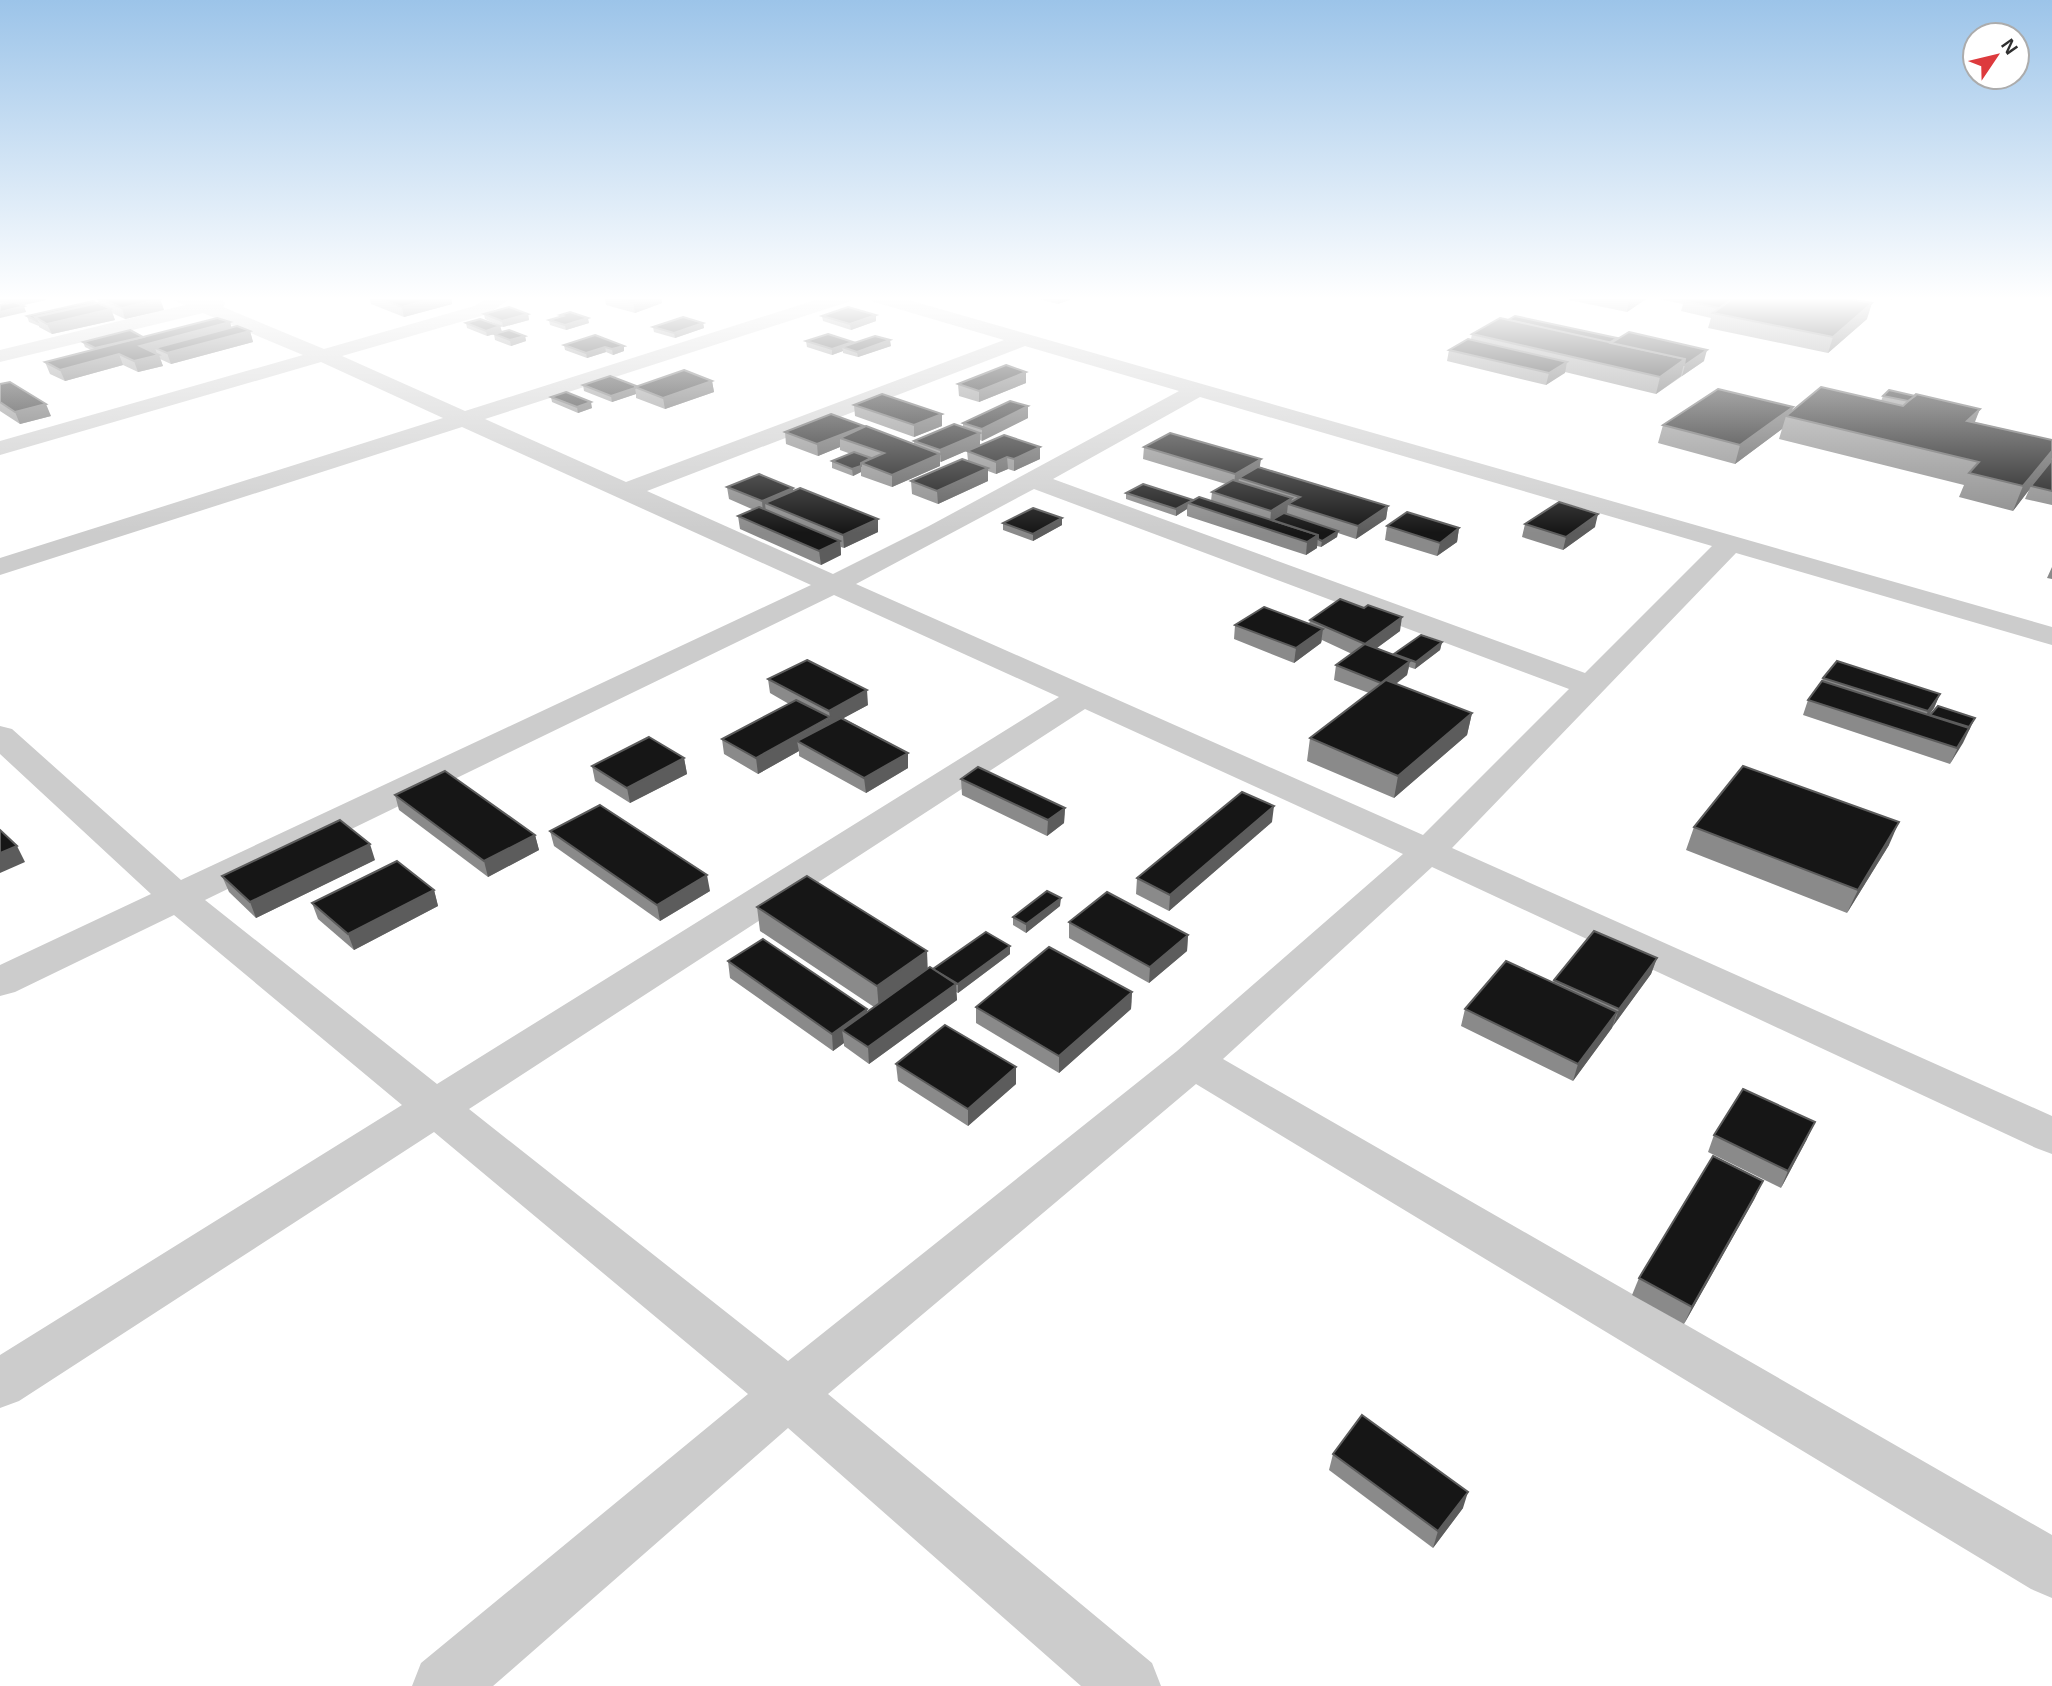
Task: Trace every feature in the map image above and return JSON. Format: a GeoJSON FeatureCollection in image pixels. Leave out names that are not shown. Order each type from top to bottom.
{"type":"FeatureCollection","features":[{"type":"Feature","properties":{"kind":"street"},"geometry":{"type":"LineString","coordinates":[[0,448],[255,376]]}},
{"type":"Feature","properties":{"kind":"street"},"geometry":{"type":"LineString","coordinates":[[367,376],[1428,851],[2052,1136]]}},
{"type":"Feature","properties":{"kind":"street"},"geometry":{"type":"LineString","coordinates":[[0,567],[595,376]]}},
{"type":"Feature","properties":{"kind":"street"},"geometry":{"type":"LineString","coordinates":[[625,491],[928,376]]}},
{"type":"Feature","properties":{"kind":"street"},"geometry":{"type":"LineString","coordinates":[[1152,376],[2052,636]]}},
{"type":"Feature","properties":{"kind":"street"},"geometry":{"type":"LineString","coordinates":[[0,982],[833,585],[1198,389]]}},
{"type":"Feature","properties":{"kind":"street"},"geometry":{"type":"LineString","coordinates":[[1032,480],[1591,686]]}},
{"type":"Feature","properties":{"kind":"street"},"geometry":{"type":"LineString","coordinates":[[444,1686],[788,1394],[1193,1062],[1428,851],[1731,543]]}},
{"type":"Feature","properties":{"kind":"street"},"geometry":{"type":"LineString","coordinates":[[0,1384],[1083,696]]}},
{"type":"Feature","properties":{"kind":"street"},"geometry":{"type":"LineString","coordinates":[[1,738],[177,897],[788,1394],[1129,1686]]}},
{"type":"Feature","properties":{"kind":"street"},"geometry":{"type":"LineString","coordinates":[[1193,1062],[2052,1568]]}},
{"type":"Feature","properties":{"kind":"building"},"geometry":{"type":"Polygon","coordinates":[[[610,376],[636,386],[611,396],[583,385],[610,376]]]}},
{"type":"Feature","properties":{"kind":"building"},"geometry":{"type":"Polygon","coordinates":[[[668,376],[698,376],[712,381],[663,398],[635,387],[668,376]]]}},
{"type":"Feature","properties":{"kind":"building"},"geometry":{"type":"Polygon","coordinates":[[[979,376],[1017,376],[979,391],[958,384],[979,376]]]}},
{"type":"Feature","properties":{"kind":"building"},"geometry":{"type":"Polygon","coordinates":[[[10,382],[46,404],[15,412],[0,402],[0,384],[10,382]]]}},
{"type":"Feature","properties":{"kind":"building"},"geometry":{"type":"Polygon","coordinates":[[[1821,387],[1903,406],[1916,394],[1980,409],[1967,421],[2052,440],[2052,451],[2023,486],[1969,473],[1979,462],[1786,416],[1821,387]]]}},
{"type":"Feature","properties":{"kind":"building"},"geometry":{"type":"Polygon","coordinates":[[[1718,389],[1793,407],[1740,445],[1663,425],[1718,389]]]}},
{"type":"Feature","properties":{"kind":"building"},"geometry":{"type":"Polygon","coordinates":[[[1889,390],[1915,396],[1908,401],[1883,396],[1889,390]]]}},
{"type":"Feature","properties":{"kind":"building"},"geometry":{"type":"Polygon","coordinates":[[[566,392],[591,402],[577,407],[551,397],[566,392]]]}},
{"type":"Feature","properties":{"kind":"building"},"geometry":{"type":"Polygon","coordinates":[[[882,394],[942,414],[914,425],[854,405],[882,394]]]}},
{"type":"Feature","properties":{"kind":"building"},"geometry":{"type":"Polygon","coordinates":[[[1010,401],[1028,406],[982,429],[963,423],[1010,401]]]}},
{"type":"Feature","properties":{"kind":"building"},"geometry":{"type":"Polygon","coordinates":[[[831,414],[864,426],[817,444],[785,432],[831,414]]]}},
{"type":"Feature","properties":{"kind":"building"},"geometry":{"type":"Polygon","coordinates":[[[954,424],[980,433],[940,450],[914,441],[954,424]]]}},
{"type":"Feature","properties":{"kind":"building"},"geometry":{"type":"Polygon","coordinates":[[[866,426],[940,454],[892,475],[861,463],[884,453],[840,438],[866,426]]]}},
{"type":"Feature","properties":{"kind":"building"},"geometry":{"type":"Polygon","coordinates":[[[1170,433],[1261,459],[1235,474],[1144,447],[1170,433]]]}},
{"type":"Feature","properties":{"kind":"building"},"geometry":{"type":"Polygon","coordinates":[[[1004,435],[1040,447],[1014,459],[1007,457],[996,462],[967,451],[1004,435]]]}},
{"type":"Feature","properties":{"kind":"building"},"geometry":{"type":"Polygon","coordinates":[[[854,452],[871,458],[852,469],[832,461],[854,452]]]}},
{"type":"Feature","properties":{"kind":"building"},"geometry":{"type":"Polygon","coordinates":[[[962,459],[988,468],[937,491],[911,481],[962,459]]]}},
{"type":"Feature","properties":{"kind":"building"},"geometry":{"type":"Polygon","coordinates":[[[2052,460],[2052,491],[2031,486],[2052,460]]]}},
{"type":"Feature","properties":{"kind":"building"},"geometry":{"type":"Polygon","coordinates":[[[1258,467],[1388,506],[1358,526],[1288,504],[1300,497],[1239,478],[1258,467]]]}},
{"type":"Feature","properties":{"kind":"building"},"geometry":{"type":"Polygon","coordinates":[[[759,474],[793,488],[762,501],[727,487],[759,474]]]}},
{"type":"Feature","properties":{"kind":"building"},"geometry":{"type":"Polygon","coordinates":[[[1233,480],[1292,498],[1271,511],[1212,492],[1233,480]]]}},
{"type":"Feature","properties":{"kind":"building"},"geometry":{"type":"Polygon","coordinates":[[[1143,484],[1193,500],[1176,509],[1126,493],[1143,484]]]}},
{"type":"Feature","properties":{"kind":"building"},"geometry":{"type":"Polygon","coordinates":[[[800,488],[878,519],[843,535],[765,503],[800,488]]]}},
{"type":"Feature","properties":{"kind":"building"},"geometry":{"type":"Polygon","coordinates":[[[1199,497],[1318,535],[1307,542],[1188,503],[1199,497]]]}},
{"type":"Feature","properties":{"kind":"building"},"geometry":{"type":"Polygon","coordinates":[[[1559,502],[1598,514],[1566,537],[1525,524],[1559,502]]]}},
{"type":"Feature","properties":{"kind":"building"},"geometry":{"type":"Polygon","coordinates":[[[759,507],[840,541],[819,551],[738,516],[759,507]]]}},
{"type":"Feature","properties":{"kind":"building"},"geometry":{"type":"Polygon","coordinates":[[[1033,508],[1062,518],[1033,534],[1003,523],[1033,508]]]}},
{"type":"Feature","properties":{"kind":"building"},"geometry":{"type":"Polygon","coordinates":[[[1407,512],[1459,528],[1440,543],[1387,526],[1407,512]]]}},
{"type":"Feature","properties":{"kind":"building"},"geometry":{"type":"Polygon","coordinates":[[[1284,513],[1338,531],[1322,541],[1318,539],[1318,535],[1272,520],[1284,513]]]}},
{"type":"Feature","properties":{"kind":"building"},"geometry":{"type":"Polygon","coordinates":[[[1340,599],[1402,617],[1365,644],[1310,620],[1340,599]]]}},
{"type":"Feature","properties":{"kind":"building"},"geometry":{"type":"Polygon","coordinates":[[[1264,607],[1323,629],[1296,648],[1235,625],[1264,607]]]}},
{"type":"Feature","properties":{"kind":"building"},"geometry":{"type":"Polygon","coordinates":[[[1421,635],[1442,642],[1416,662],[1394,654],[1421,635]]]}},
{"type":"Feature","properties":{"kind":"building"},"geometry":{"type":"Polygon","coordinates":[[[1365,644],[1410,661],[1381,683],[1336,665],[1365,644]]]}},
{"type":"Feature","properties":{"kind":"building"},"geometry":{"type":"Polygon","coordinates":[[[807,660],[867,690],[829,711],[768,679],[807,660]]]}},
{"type":"Feature","properties":{"kind":"building"},"geometry":{"type":"Polygon","coordinates":[[[1837,661],[1940,694],[1928,711],[1823,678],[1837,661]]]}},
{"type":"Feature","properties":{"kind":"building"},"geometry":{"type":"Polygon","coordinates":[[[1386,680],[1472,713],[1398,776],[1310,738],[1386,680]]]}},
{"type":"Feature","properties":{"kind":"building"},"geometry":{"type":"Polygon","coordinates":[[[1822,681],[1969,728],[1957,748],[1808,700],[1822,681]]]}},
{"type":"Feature","properties":{"kind":"building"},"geometry":{"type":"Polygon","coordinates":[[[796,700],[830,717],[756,758],[722,739],[796,700]]]}},
{"type":"Feature","properties":{"kind":"building"},"geometry":{"type":"Polygon","coordinates":[[[1938,706],[1975,718],[1969,727],[1930,715],[1938,706]]]}},
{"type":"Feature","properties":{"kind":"building"},"geometry":{"type":"Polygon","coordinates":[[[841,718],[908,753],[864,778],[797,741],[841,718]]]}},
{"type":"Feature","properties":{"kind":"building"},"geometry":{"type":"Polygon","coordinates":[[[649,737],[684,758],[627,788],[592,766],[649,737]]]}},
{"type":"Feature","properties":{"kind":"building"},"geometry":{"type":"Polygon","coordinates":[[[1743,766],[1899,822],[1858,890],[1694,827],[1743,766]]]}},
{"type":"Feature","properties":{"kind":"building"},"geometry":{"type":"Polygon","coordinates":[[[978,767],[1065,808],[1048,820],[961,779],[978,767]]]}},
{"type":"Feature","properties":{"kind":"building"},"geometry":{"type":"Polygon","coordinates":[[[445,771],[535,835],[484,861],[395,795],[445,771]]]}},
{"type":"Feature","properties":{"kind":"building"},"geometry":{"type":"Polygon","coordinates":[[[1242,792],[1274,806],[1170,895],[1137,878],[1242,792]]]}},
{"type":"Feature","properties":{"kind":"building"},"geometry":{"type":"Polygon","coordinates":[[[600,805],[707,875],[657,905],[550,831],[600,805]]]}},
{"type":"Feature","properties":{"kind":"building"},"geometry":{"type":"Polygon","coordinates":[[[340,820],[370,844],[250,902],[222,876],[340,820]]]}},
{"type":"Feature","properties":{"kind":"building"},"geometry":{"type":"Polygon","coordinates":[[[0,830],[17,846],[0,853],[0,830]]]}},
{"type":"Feature","properties":{"kind":"building"},"geometry":{"type":"Polygon","coordinates":[[[397,861],[434,890],[348,934],[312,903],[397,861]]]}},
{"type":"Feature","properties":{"kind":"building"},"geometry":{"type":"Polygon","coordinates":[[[807,876],[927,951],[877,986],[757,907],[807,876]]]}},
{"type":"Feature","properties":{"kind":"building"},"geometry":{"type":"Polygon","coordinates":[[[1047,891],[1061,898],[1026,924],[1013,917],[1047,891]]]}},
{"type":"Feature","properties":{"kind":"building"},"geometry":{"type":"Polygon","coordinates":[[[1107,892],[1188,935],[1150,967],[1069,922],[1107,892]]]}},
{"type":"Feature","properties":{"kind":"building"},"geometry":{"type":"Polygon","coordinates":[[[1594,931],[1657,958],[1619,1009],[1554,980],[1594,931]]]}},
{"type":"Feature","properties":{"kind":"building"},"geometry":{"type":"Polygon","coordinates":[[[986,932],[1010,946],[958,984],[933,969],[986,932]]]}},
{"type":"Feature","properties":{"kind":"building"},"geometry":{"type":"Polygon","coordinates":[[[763,939],[867,1009],[832,1034],[728,961],[763,939]]]}},
{"type":"Feature","properties":{"kind":"building"},"geometry":{"type":"Polygon","coordinates":[[[1049,947],[1132,992],[1059,1056],[976,1007],[1049,947]]]}},
{"type":"Feature","properties":{"kind":"building"},"geometry":{"type":"Polygon","coordinates":[[[1506,961],[1617,1012],[1578,1064],[1465,1009],[1506,961]]]}},
{"type":"Feature","properties":{"kind":"building"},"geometry":{"type":"Polygon","coordinates":[[[930,967],[956,984],[868,1047],[842,1030],[930,967]]]}},
{"type":"Feature","properties":{"kind":"building"},"geometry":{"type":"Polygon","coordinates":[[[945,1025],[1016,1067],[968,1109],[896,1064],[945,1025]]]}},
{"type":"Feature","properties":{"kind":"building"},"geometry":{"type":"Polygon","coordinates":[[[1743,1089],[1815,1122],[1788,1171],[1714,1135],[1743,1089]]]}},
{"type":"Feature","properties":{"kind":"building"},"geometry":{"type":"Polygon","coordinates":[[[1713,1156],[1763,1181],[1692,1307],[1639,1278],[1713,1156]]]}},
{"type":"Feature","properties":{"kind":"building"},"geometry":{"type":"Polygon","coordinates":[[[1362,1415],[1468,1492],[1438,1531],[1333,1454],[1362,1415]]]}}]}
